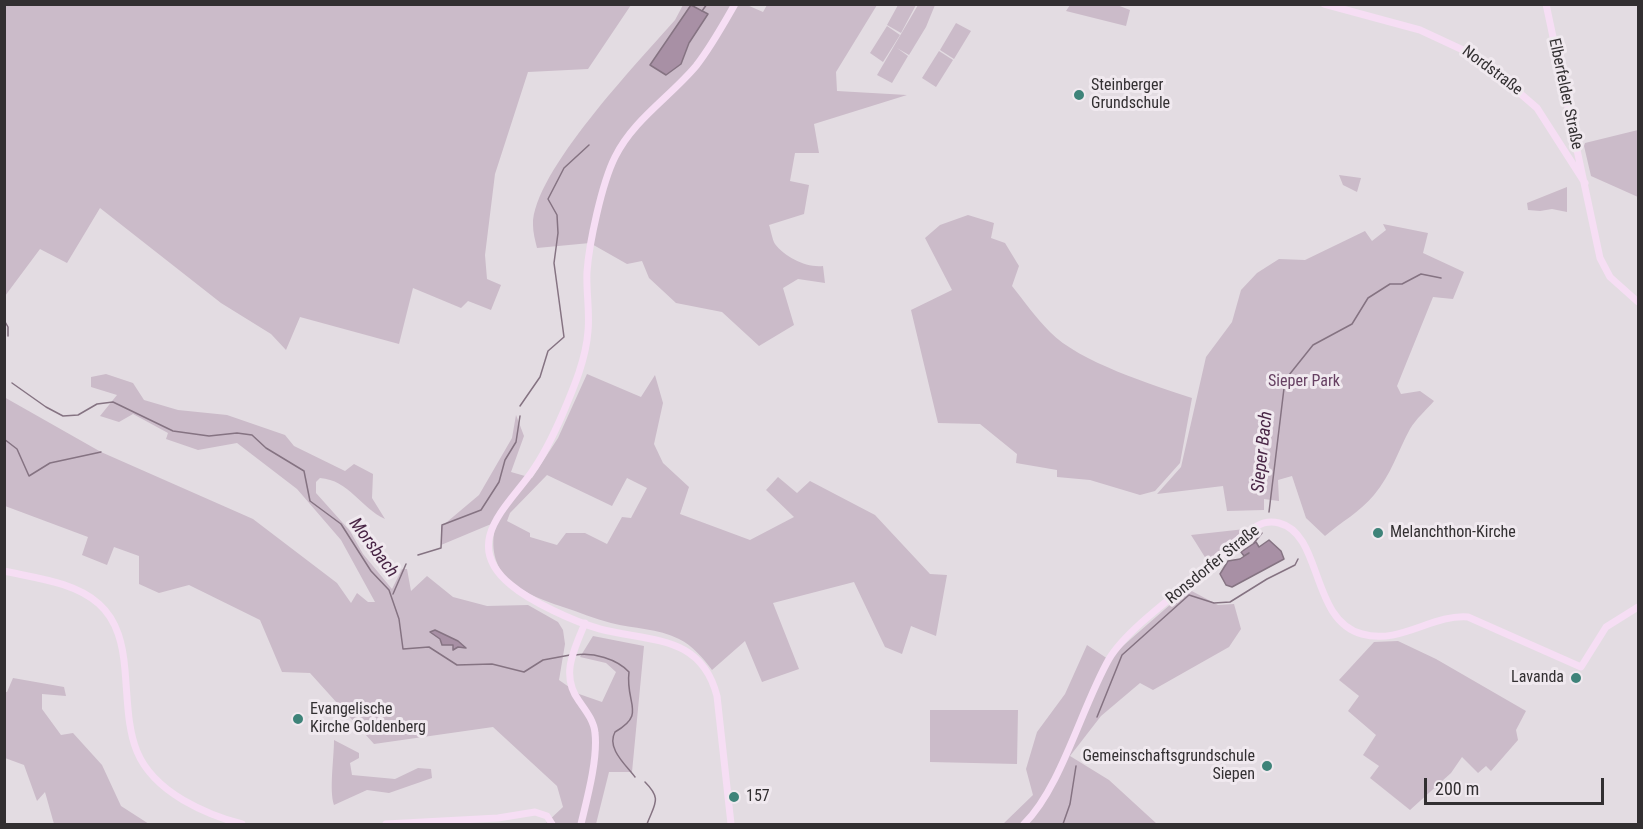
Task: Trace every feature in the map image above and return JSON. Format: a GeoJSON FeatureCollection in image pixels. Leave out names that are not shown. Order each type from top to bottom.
{"type":"FeatureCollection","features":[{"type":"Feature","properties":{"kind":"main road"},"geometry":{"type":"LineString","coordinates":[[731,825],[717,696],[704,668],[692,654],[671,643],[585,623],[527,596],[507,582],[491,555],[490,533],[502,507],[543,454],[577,377],[588,331],[588,263],[607,178],[614,158],[631,131],[696,64],[735,4]]}},
{"type":"Feature","properties":{"kind":"main road","name":"Nordstraße"},"geometry":{"type":"LineString","coordinates":[[1324,4],[1420,30],[1478,57],[1537,108],[1585,183]]}},
{"type":"Feature","properties":{"kind":"main road","name":"Elberfelder Straße"},"geometry":{"type":"LineString","coordinates":[[1546,4],[1603,267],[1610,277],[1638,302]]}},
{"type":"Feature","properties":{"kind":"main road","name":"Ronsdorfer Straße"},"geometry":{"type":"LineString","coordinates":[[1024,825],[1044,797],[1109,659],[1119,645],[1236,542],[1264,523],[1281,524],[1294,533],[1306,551],[1334,615],[1346,628],[1361,634],[1393,636],[1454,618],[1468,617],[1581,667],[1606,627],[1638,608]]}},
{"type":"Feature","properties":{"kind":"main road"},"geometry":{"type":"LineString","coordinates":[[4,571],[67,587],[93,599],[104,608],[115,625],[122,644],[130,726],[146,770],[158,784],[193,806],[242,825]]}},
{"type":"Feature","properties":{"kind":"main road"},"geometry":{"type":"LineString","coordinates":[[581,825],[595,733],[591,719],[571,688],[568,672],[585,623]]}},
{"type":"Feature","properties":{"kind":"main road"},"geometry":{"type":"LineString","coordinates":[[386,825],[498,818],[535,812],[547,816],[552,825]]}},
{"type":"Feature","properties":{"kind":"green space"},"geometry":{"type":"Polygon","coordinates":[[[5,4],[631,5],[588,69],[528,72],[495,174],[485,255],[487,279],[501,285],[491,310],[468,301],[461,308],[413,288],[399,344],[300,317],[286,350],[271,334],[221,303],[100,208],[67,263],[40,249],[5,296],[5,4]]]}},
{"type":"Feature","properties":{"kind":"green space"},"geometry":{"type":"Polygon","coordinates":[[[683,5],[691,5],[652,62],[653,65],[681,64],[703,10],[692,5],[747,5],[763,12],[767,5],[877,5],[836,72],[837,91],[907,95],[814,124],[819,153],[795,153],[790,181],[809,185],[804,214],[769,225],[775,244],[784,253],[796,261],[823,266],[825,283],[798,279],[783,288],[794,325],[759,346],[722,312],[676,303],[649,278],[642,261],[627,264],[590,243],[537,248],[533,225],[537,203],[550,177],[590,118],[675,20],[683,5]]]}},
{"type":"Feature","properties":{"kind":"green space"},"geometry":{"type":"Polygon","coordinates":[[[898,5],[916,5],[901,33],[887,25],[898,5]]]}},
{"type":"Feature","properties":{"kind":"green space"},"geometry":{"type":"Polygon","coordinates":[[[918,5],[935,5],[926,27],[909,55],[897,48],[908,56],[892,83],[877,75],[918,5]]]}},
{"type":"Feature","properties":{"kind":"green space"},"geometry":{"type":"Polygon","coordinates":[[[1070,5],[1117,5],[1130,10],[1126,26],[1066,11],[1070,5]]]}},
{"type":"Feature","properties":{"kind":"green space"},"geometry":{"type":"Polygon","coordinates":[[[956,23],[971,31],[954,59],[940,50],[956,23]]]}},
{"type":"Feature","properties":{"kind":"green space"},"geometry":{"type":"Polygon","coordinates":[[[887,26],[900,35],[883,62],[870,53],[887,26]]]}},
{"type":"Feature","properties":{"kind":"green space"},"geometry":{"type":"Polygon","coordinates":[[[939,51],[953,60],[936,87],[922,78],[939,51]]]}},
{"type":"Feature","properties":{"kind":"green space"},"geometry":{"type":"Polygon","coordinates":[[[1638,130],[1638,197],[1591,176],[1584,146],[1585,143],[1638,130]]]}},
{"type":"Feature","properties":{"kind":"green space"},"geometry":{"type":"Polygon","coordinates":[[[1339,175],[1361,178],[1357,192],[1343,185],[1339,175]]]}},
{"type":"Feature","properties":{"kind":"green space"},"geometry":{"type":"Polygon","coordinates":[[[1567,187],[1567,212],[1552,209],[1528,210],[1527,203],[1567,187]]]}},
{"type":"Feature","properties":{"kind":"green space"},"geometry":{"type":"Polygon","coordinates":[[[968,215],[994,223],[991,238],[1005,243],[1019,266],[1012,286],[1045,327],[1063,343],[1097,363],[1192,398],[1180,463],[1155,491],[1140,495],[1090,480],[1057,477],[1057,470],[1016,463],[1017,454],[980,424],[938,423],[911,310],[952,290],[925,238],[940,225],[968,215]]]}},
{"type":"Feature","properties":{"kind":"green space","name":"Sieper Park"},"geometry":{"type":"Polygon","coordinates":[[[1383,224],[1428,233],[1423,253],[1464,272],[1453,299],[1433,297],[1397,386],[1401,394],[1420,391],[1434,401],[1410,429],[1390,471],[1369,501],[1325,536],[1306,518],[1292,476],[1278,480],[1279,501],[1264,499],[1264,510],[1227,511],[1223,486],[1157,494],[1181,467],[1206,357],[1232,322],[1241,290],[1257,273],[1279,259],[1305,260],[1365,231],[1372,241],[1386,230],[1383,224]]]}},
{"type":"Feature","properties":{"kind":"green space"},"geometry":{"type":"Polygon","coordinates":[[[106,374],[133,383],[144,400],[178,410],[227,415],[285,435],[294,446],[345,471],[354,464],[373,474],[372,498],[385,519],[347,489],[330,480],[320,478],[316,482],[316,493],[350,531],[363,554],[392,589],[402,569],[407,569],[411,591],[427,576],[453,597],[487,606],[528,605],[558,622],[563,630],[565,644],[559,680],[579,694],[602,702],[616,672],[606,663],[580,657],[593,636],[644,646],[632,772],[609,772],[596,824],[545,824],[563,807],[557,786],[493,727],[374,744],[310,673],[282,672],[260,620],[189,585],[159,593],[139,584],[139,556],[114,547],[107,565],[82,555],[88,537],[5,506],[4,397],[101,452],[253,519],[337,583],[351,603],[357,593],[368,602],[375,602],[341,540],[297,489],[237,443],[198,450],[166,439],[168,433],[133,414],[119,422],[100,416],[117,395],[91,387],[91,377],[106,374]]]}},
{"type":"Feature","properties":{"kind":"green space"},"geometry":{"type":"Polygon","coordinates":[[[587,374],[641,397],[655,375],[663,403],[654,444],[663,463],[689,487],[680,514],[750,540],[794,517],[766,490],[778,477],[797,493],[810,481],[875,515],[930,574],[947,575],[936,636],[911,626],[902,654],[885,647],[854,582],[773,603],[799,669],[762,682],[745,641],[712,670],[693,649],[671,635],[599,620],[519,588],[500,569],[495,556],[493,541],[496,522],[441,545],[441,527],[479,495],[512,438],[516,415],[524,436],[511,472],[532,478],[558,438],[587,374]],[[547,475],[510,513],[507,521],[530,533],[530,537],[557,545],[566,533],[585,533],[607,544],[622,517],[631,518],[647,488],[627,478],[612,506],[547,475]]]}},
{"type":"Feature","properties":{"kind":"green space"},"geometry":{"type":"Polygon","coordinates":[[[1245,529],[1208,562],[1191,535],[1245,529]]]}},
{"type":"Feature","properties":{"kind":"green space"},"geometry":{"type":"Polygon","coordinates":[[[1188,589],[1218,605],[1234,604],[1241,629],[1229,647],[1153,690],[1140,683],[1101,716],[1070,756],[1109,780],[1157,824],[1003,824],[1033,795],[1026,769],[1037,732],[1065,694],[1087,645],[1108,659],[1188,589]]]}},
{"type":"Feature","properties":{"kind":"green space"},"geometry":{"type":"Polygon","coordinates":[[[1398,641],[1436,659],[1526,711],[1516,730],[1518,740],[1491,771],[1486,766],[1478,773],[1462,757],[1451,773],[1410,810],[1370,778],[1379,766],[1363,755],[1376,735],[1348,711],[1359,696],[1339,680],[1374,642],[1398,641]]]}},
{"type":"Feature","properties":{"kind":"green space"},"geometry":{"type":"Polygon","coordinates":[[[13,678],[64,687],[66,696],[42,694],[42,709],[61,735],[73,733],[102,765],[121,806],[149,824],[54,824],[45,792],[37,801],[24,765],[5,758],[5,692],[13,678]]]}},
{"type":"Feature","properties":{"kind":"green space"},"geometry":{"type":"Polygon","coordinates":[[[930,710],[1018,710],[1017,764],[930,762],[930,710]]]}},
{"type":"Feature","properties":{"kind":"green space"},"geometry":{"type":"Polygon","coordinates":[[[334,740],[359,753],[359,758],[350,763],[352,775],[395,779],[418,768],[431,769],[432,778],[389,793],[367,790],[334,805],[332,783],[334,740]]]}},
{"type":"Feature","properties":{"kind":"shaded area"},"geometry":{"type":"Polygon","coordinates":[[[691,5],[708,14],[689,43],[681,64],[666,75],[650,65],[691,5]]]}},
{"type":"Feature","properties":{"kind":"shaded area"},"geometry":{"type":"Polygon","coordinates":[[[1269,540],[1281,551],[1284,559],[1232,587],[1226,585],[1220,574],[1228,561],[1240,559],[1249,553],[1244,556],[1241,552],[1256,542],[1259,547],[1269,540]]]}},
{"type":"Feature","properties":{"kind":"shaded area"},"geometry":{"type":"Polygon","coordinates":[[[435,630],[458,641],[466,648],[458,647],[453,650],[453,645],[442,645],[440,639],[430,632],[435,630]]]}},
{"type":"Feature","properties":{"kind":"waterway"},"geometry":{"type":"LineString","coordinates":[[702,11],[707,4]]}},
{"type":"Feature","properties":{"kind":"waterway"},"geometry":{"type":"LineString","coordinates":[[520,406],[540,377],[548,351],[564,337],[554,263],[558,233],[557,215],[548,199],[564,168],[589,145]]}},
{"type":"Feature","properties":{"kind":"waterway","name":"Sieper Bach"},"geometry":{"type":"LineString","coordinates":[[1269,512],[1285,380],[1313,345],[1352,324],[1368,298],[1390,284],[1402,284],[1421,274],[1441,278]]}},
{"type":"Feature","properties":{"kind":"waterway","name":"Morsbach"},"geometry":{"type":"LineString","coordinates":[[4,320],[8,327],[8,336]]}},
{"type":"Feature","properties":{"kind":"waterway","name":"Morsbach"},"geometry":{"type":"LineString","coordinates":[[12,383],[63,416],[78,415],[97,404],[113,402],[173,431],[209,436],[237,433],[252,435],[266,448],[304,471],[310,501],[341,524],[371,571],[389,590],[399,619],[403,649],[429,647],[457,665],[492,664],[524,672],[543,660],[570,655]]}},
{"type":"Feature","properties":{"kind":"waterway"},"geometry":{"type":"LineString","coordinates":[[418,555],[441,548],[442,525],[481,510],[499,482],[505,460],[516,442],[520,416]]}},
{"type":"Feature","properties":{"kind":"waterway"},"geometry":{"type":"LineString","coordinates":[[4,439],[17,449],[29,476],[50,463],[101,452]]}},
{"type":"Feature","properties":{"kind":"waterway","name":"Sieper Bach"},"geometry":{"type":"LineString","coordinates":[[1254,543],[1262,533]]}},
{"type":"Feature","properties":{"kind":"waterway","name":"Sieper Bach"},"geometry":{"type":"LineString","coordinates":[[1097,717],[1122,655],[1189,595],[1214,603],[1230,602],[1295,565],[1298,559]]}},
{"type":"Feature","properties":{"kind":"waterway"},"geometry":{"type":"LineString","coordinates":[[393,594],[406,564]]}},
{"type":"Feature","properties":{"kind":"waterway","name":"Morsbach"},"geometry":{"type":"LineString","coordinates":[[575,655],[604,658],[618,663],[629,672],[632,714],[625,726],[615,732],[613,744],[618,756],[635,777]]}},
{"type":"Feature","properties":{"kind":"waterway","name":"Sieper Bach"},"geometry":{"type":"LineString","coordinates":[[1063,824],[1070,804],[1076,766]]}},
{"type":"Feature","properties":{"kind":"waterway","name":"Morsbach"},"geometry":{"type":"LineString","coordinates":[[645,782],[655,797],[647,824]]}},
{"type":"Feature","properties":{"kind":"place","name":"Steinberger Grundschule"},"geometry":{"type":"Point","coordinates":[1079,95]}},
{"type":"Feature","properties":{"kind":"place","name":"Melanchthon-Kirche"},"geometry":{"type":"Point","coordinates":[1378,533]}},
{"type":"Feature","properties":{"kind":"place","name":"Lavanda"},"geometry":{"type":"Point","coordinates":[1576,678]}},
{"type":"Feature","properties":{"kind":"place","name":"Evangelische Kirche Goldenberg"},"geometry":{"type":"Point","coordinates":[298,719]}},
{"type":"Feature","properties":{"kind":"place","name":"Gemeinschaftsgrundschule Siepen"},"geometry":{"type":"Point","coordinates":[1267,766]}},
{"type":"Feature","properties":{"kind":"place","name":"157"},"geometry":{"type":"Point","coordinates":[734,797]}}]}
